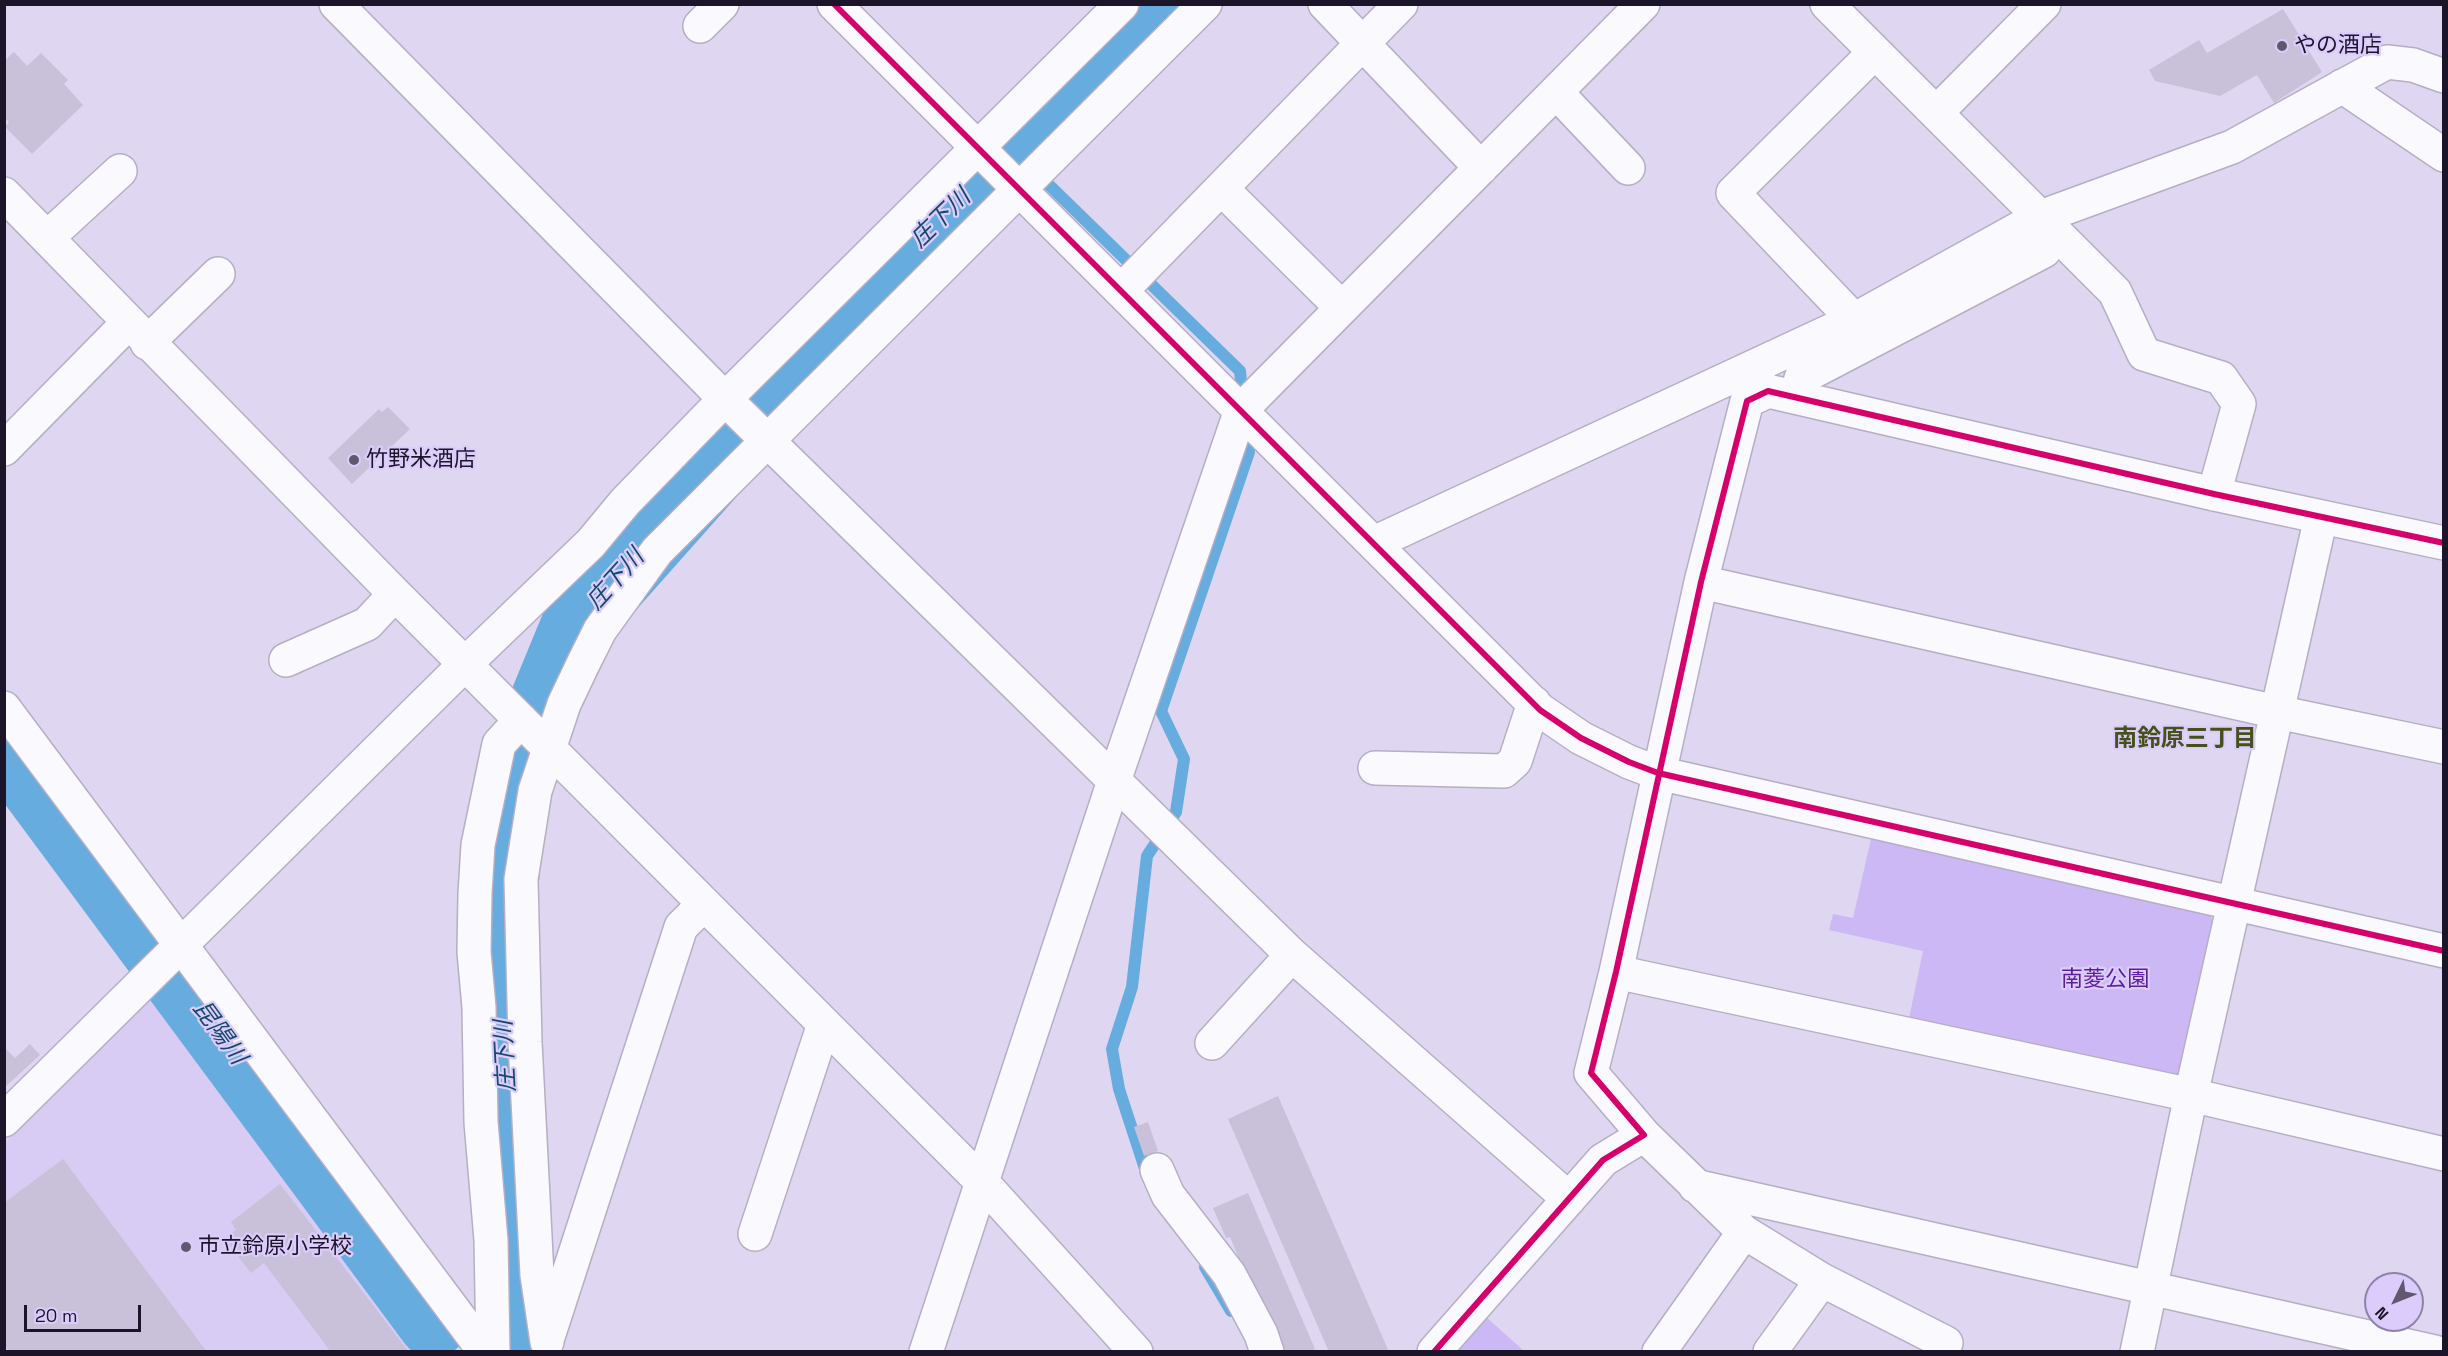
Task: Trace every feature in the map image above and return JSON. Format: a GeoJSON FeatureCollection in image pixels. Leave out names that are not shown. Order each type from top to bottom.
{"type":"FeatureCollection","features":[{"type":"Feature","properties":{"kind":"street"},"geometry":{"type":"LineString","coordinates":[[336,4],[725,399],[1292,955],[1569,1199]]}},
{"type":"Feature","properties":{"kind":"street"},"geometry":{"type":"LineString","coordinates":[[834,4],[1534,703],[1581,738],[1629,762],[1658,773],[2444,951]]}},
{"type":"Feature","properties":{"kind":"street"},"geometry":{"type":"LineString","coordinates":[[4,1120],[465,664],[591,543],[625,502],[725,399],[984,153],[1122,4]]}},
{"type":"Feature","properties":{"kind":"street"},"geometry":{"type":"LineString","coordinates":[[493,1352],[491,1240],[481,1122],[480,1018],[474,952],[478,845],[499,744],[534,734],[564,704],[600,630],[657,551],[1018,187],[1205,4]]}},
{"type":"Feature","properties":{"kind":"street"},"geometry":{"type":"LineString","coordinates":[[1325,4],[1481,168]]}},
{"type":"Feature","properties":{"kind":"street"},"geometry":{"type":"LineString","coordinates":[[1121,291],[1401,4]]}},
{"type":"Feature","properties":{"kind":"street"},"geometry":{"type":"LineString","coordinates":[[926,1352],[1114,782],[1240,410],[1643,4]]}},
{"type":"Feature","properties":{"kind":"street"},"geometry":{"type":"LineString","coordinates":[[1827,4],[2115,292],[2144,354],[2221,378],[2239,404],[2214,494]]}},
{"type":"Feature","properties":{"kind":"street"},"geometry":{"type":"LineString","coordinates":[[1937,112],[2044,4]]}},
{"type":"Feature","properties":{"kind":"street"},"geometry":{"type":"LineString","coordinates":[[1854,320],[1733,193],[1874,53]]}},
{"type":"Feature","properties":{"kind":"street"},"geometry":{"type":"LineString","coordinates":[[1374,543],[1854,320],[2047,226],[2232,147],[2388,62],[2413,65],[2444,76]]}},
{"type":"Feature","properties":{"kind":"street"},"geometry":{"type":"LineString","coordinates":[[2342,87],[2444,155]]}},
{"type":"Feature","properties":{"kind":"street"},"geometry":{"type":"LineString","coordinates":[[1556,92],[1629,168]]}},
{"type":"Feature","properties":{"kind":"street"},"geometry":{"type":"LineString","coordinates":[[48,237],[120,171]]}},
{"type":"Feature","properties":{"kind":"street"},"geometry":{"type":"LineString","coordinates":[[1222,189],[1341,307]]}},
{"type":"Feature","properties":{"kind":"street"},"geometry":{"type":"LineString","coordinates":[[4,194],[395,594],[983,1183],[1136,1352]]}},
{"type":"Feature","properties":{"kind":"street"},"geometry":{"type":"LineString","coordinates":[[1797,397],[1801,378],[2044,251],[2047,226]]}},
{"type":"Feature","properties":{"kind":"street"},"geometry":{"type":"LineString","coordinates":[[4,449],[138,333],[218,274]]}},
{"type":"Feature","properties":{"kind":"street"},"geometry":{"type":"LineString","coordinates":[[1940,1352],[1946,1343],[1822,1280],[1744,1232],[1644,1135],[1591,1073],[1616,972],[1701,582],[1747,401],[1768,391],[2214,494],[2444,543]]}},
{"type":"Feature","properties":{"kind":"street"},"geometry":{"type":"LineString","coordinates":[[2137,1352],[2191,1095],[2322,517]]}},
{"type":"Feature","properties":{"kind":"street"},"geometry":{"type":"LineString","coordinates":[[1701,582],[2277,712],[2444,747]]}},
{"type":"Feature","properties":{"kind":"street"},"geometry":{"type":"LineString","coordinates":[[286,660],[367,624],[395,594]]}},
{"type":"Feature","properties":{"kind":"street"},"geometry":{"type":"LineString","coordinates":[[1375,768],[1504,771],[1515,761],[1534,703]]}},
{"type":"Feature","properties":{"kind":"street"},"geometry":{"type":"LineString","coordinates":[[4,708],[170,956],[485,1352]]}},
{"type":"Feature","properties":{"kind":"street"},"geometry":{"type":"LineString","coordinates":[[534,734],[535,791],[521,879],[526,1054],[537,1275],[547,1347]]}},
{"type":"Feature","properties":{"kind":"street"},"geometry":{"type":"LineString","coordinates":[[547,1347],[681,927],[704,904]]}},
{"type":"Feature","properties":{"kind":"street"},"geometry":{"type":"LineString","coordinates":[[1212,1043],[1292,955]]}},
{"type":"Feature","properties":{"kind":"street"},"geometry":{"type":"LineString","coordinates":[[1616,972],[2191,1095],[2444,1154]]}},
{"type":"Feature","properties":{"kind":"street"},"geometry":{"type":"LineString","coordinates":[[751,1221],[824,1024]]}},
{"type":"Feature","properties":{"kind":"street"},"geometry":{"type":"LineString","coordinates":[[1434,1352],[1604,1160],[1644,1135]]}},
{"type":"Feature","properties":{"kind":"street"},"geometry":{"type":"LineString","coordinates":[[1157,1170],[1168,1195],[1229,1274],[1261,1334],[1267,1352]]}},
{"type":"Feature","properties":{"kind":"street"},"geometry":{"type":"LineString","coordinates":[[1695,1186],[2435,1352]]}},
{"type":"Feature","properties":{"kind":"street"},"geometry":{"type":"LineString","coordinates":[[1659,1352],[1744,1232]]}},
{"type":"Feature","properties":{"kind":"street"},"geometry":{"type":"LineString","coordinates":[[1770,1352],[1822,1280]]}},
{"type":"Feature","properties":{"kind":"shaded area","name":"市立鈴原小学校"},"geometry":{"type":"Polygon","coordinates":[[[168,980],[447,1351],[5,1352],[5,1143],[168,980]]]}},
{"type":"Feature","properties":{"kind":"green space","name":"南菱公園"},"geometry":{"type":"Polygon","coordinates":[[[1871,839],[2210,915],[2217,930],[2182,1074],[2170,1082],[1908,1023],[1923,951],[1829,930],[1833,914],[1853,918],[1871,839]]]}},
{"type":"Feature","properties":{"kind":"green space"},"geometry":{"type":"Polygon","coordinates":[[[1485,1316],[1524,1351],[1457,1352],[1485,1316]]]}},
{"type":"Feature","properties":{"kind":"building"},"geometry":{"type":"Polygon","coordinates":[[[2283,9],[2322,72],[2274,103],[2257,75],[2220,96],[2155,81],[2149,70],[2199,40],[2207,53],[2283,9]]]}},
{"type":"Feature","properties":{"kind":"building"},"geometry":{"type":"Polygon","coordinates":[[[14,52],[27,66],[41,53],[68,80],[64,84],[83,105],[32,154],[5,127],[9,122],[4,117],[4,61],[14,52]]]}},
{"type":"Feature","properties":{"kind":"building"},"geometry":{"type":"Polygon","coordinates":[[[388,407],[410,429],[352,484],[328,458],[379,409],[382,412],[388,407]]]}},
{"type":"Feature","properties":{"kind":"building"},"geometry":{"type":"Polygon","coordinates":[[[30,1044],[40,1055],[4,1088],[4,1047],[15,1058],[30,1044]]]}},
{"type":"Feature","properties":{"kind":"building"},"geometry":{"type":"Polygon","coordinates":[[[1278,1096],[1389,1352],[1329,1352],[1228,1119],[1278,1096]]]}},
{"type":"Feature","properties":{"kind":"building"},"geometry":{"type":"Polygon","coordinates":[[[1148,1122],[1158,1151],[1144,1156],[1134,1127],[1148,1122]]]}},
{"type":"Feature","properties":{"kind":"building"},"geometry":{"type":"Polygon","coordinates":[[[63,1159],[207,1352],[10,1352],[4,1344],[4,1203],[63,1159]]]}},
{"type":"Feature","properties":{"kind":"building"},"geometry":{"type":"Polygon","coordinates":[[[280,1184],[409,1352],[331,1352],[264,1263],[251,1273],[224,1238],[236,1230],[231,1222],[280,1184]]]}},
{"type":"Feature","properties":{"kind":"building"},"geometry":{"type":"Polygon","coordinates":[[[1248,1193],[1315,1349],[1309,1352],[1283,1352],[1249,1273],[1246,1275],[1230,1237],[1226,1238],[1213,1208],[1248,1193]]]}},
{"type":"Feature","properties":{"kind":"waterway","name":"庄下川"},"geometry":{"type":"LineString","coordinates":[[519,1347],[500,926],[513,778],[576,625],[908,251],[1164,4]]}},
{"type":"Feature","properties":{"kind":"waterway"},"geometry":{"type":"LineString","coordinates":[[1016,148],[1031,165]]}},
{"type":"Feature","properties":{"kind":"waterway"},"geometry":{"type":"LineString","coordinates":[[1046,182],[1240,371],[1243,400]]}},
{"type":"Feature","properties":{"kind":"waterway"},"geometry":{"type":"LineString","coordinates":[[1148,1178],[1119,1089],[1112,1049],[1132,987],[1147,856],[1176,812],[1184,759],[1161,711],[1249,452],[1246,427]]}},
{"type":"Feature","properties":{"kind":"waterway","name":"昆陽川"},"geometry":{"type":"LineString","coordinates":[[4,744],[433,1323]]}},
{"type":"Feature","properties":{"kind":"waterway"},"geometry":{"type":"LineString","coordinates":[[1205,1267],[1231,1311]]}},
{"type":"Feature","properties":{"kind":"cycle path"},"geometry":{"type":"LineString","coordinates":[[834,4],[1540,710],[1581,738],[1629,762],[1658,773],[2444,951]]}},
{"type":"Feature","properties":{"kind":"cycle path"},"geometry":{"type":"LineString","coordinates":[[1434,1352],[1603,1160],[1644,1135],[1591,1073],[1616,972],[1701,582],[1747,401],[1768,391],[2214,494],[2444,543]]}},
{"type":"Feature","properties":{"kind":"place","name":"やの酒店"},"geometry":{"type":"Point","coordinates":[2282,46]}},
{"type":"Feature","properties":{"kind":"place","name":"竹野米酒店"},"geometry":{"type":"Point","coordinates":[354,460]}},
{"type":"Feature","properties":{"kind":"place","name":"市立鈴原小学校"},"geometry":{"type":"Point","coordinates":[186,1247]}},
{"type":"Feature","properties":{"kind":"district","name":"南鈴原三丁目"},"geometry":{"type":"Point","coordinates":[2185,739]}}]}
